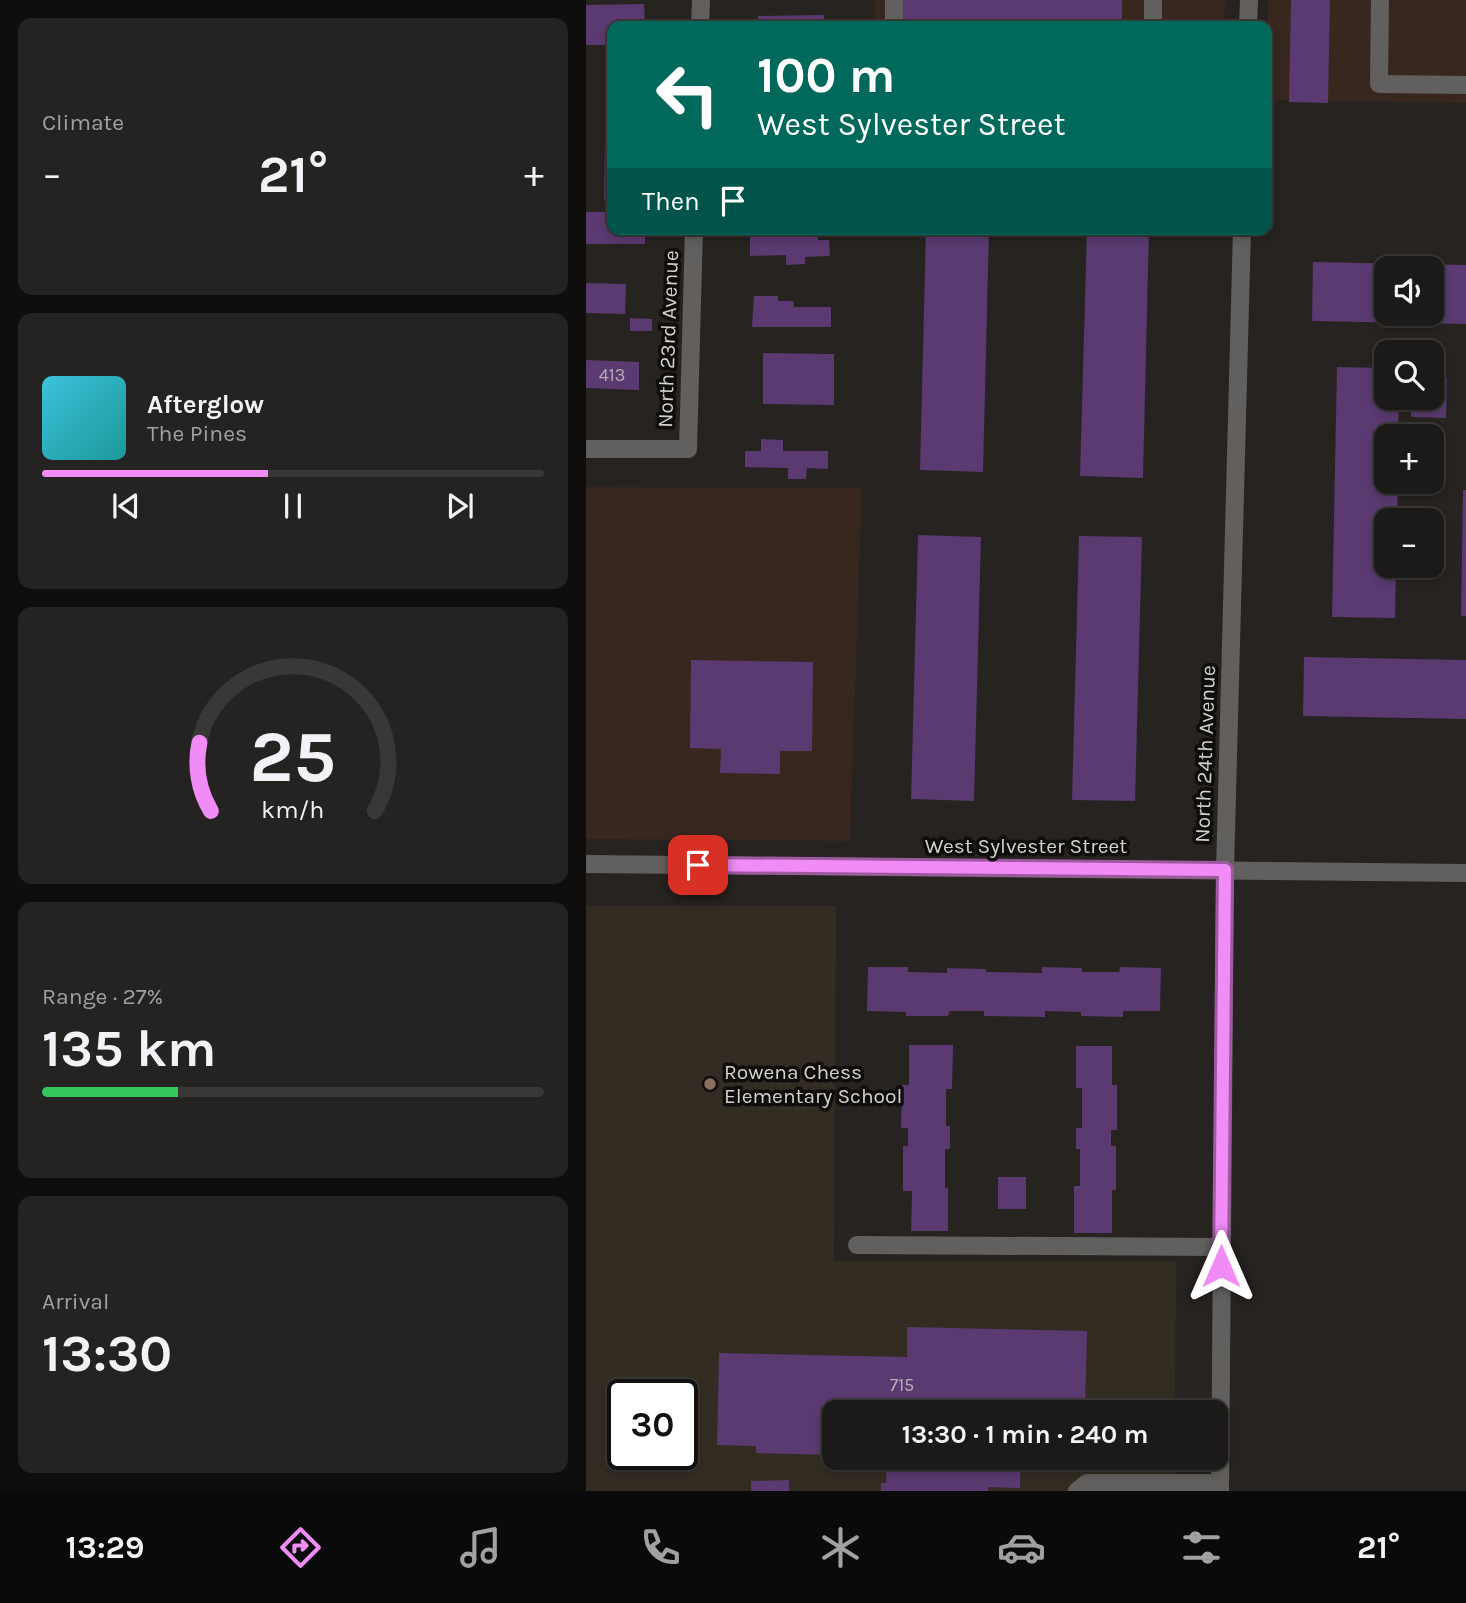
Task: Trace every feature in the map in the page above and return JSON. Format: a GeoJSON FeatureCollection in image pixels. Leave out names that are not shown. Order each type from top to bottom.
{"type":"FeatureCollection","features":[{"type":"Feature","properties":{"kind":"street"},"geometry":{"type":"LineString","coordinates":[[700,21],[701,0]]}},
{"type":"Feature","properties":{"kind":"street"},"geometry":{"type":"LineString","coordinates":[[894,0],[894,21]]}},
{"type":"Feature","properties":{"kind":"street"},"geometry":{"type":"LineString","coordinates":[[1153,0],[1153,21]]}},
{"type":"Feature","properties":{"kind":"street"},"geometry":{"type":"LineString","coordinates":[[1248,21],[1249,0]]}},
{"type":"Feature","properties":{"kind":"street"},"geometry":{"type":"LineString","coordinates":[[1380,0],[1379,83],[1466,85]]}},
{"type":"Feature","properties":{"kind":"street","name":"North 23rd Avenue"},"geometry":{"type":"LineString","coordinates":[[586,449],[688,449],[694,235]]}},
{"type":"Feature","properties":{"kind":"street","name":"North 24th Avenue"},"geometry":{"type":"LineString","coordinates":[[1220,1487],[1225,870],[1242,235]]}},
{"type":"Feature","properties":{"kind":"street","name":"West Sylvester Street"},"geometry":{"type":"LineString","coordinates":[[586,864],[1466,873]]}},
{"type":"Feature","properties":{"kind":"street"},"geometry":{"type":"LineString","coordinates":[[857,1245],[1221,1247]]}},
{"type":"Feature","properties":{"kind":"street"},"geometry":{"type":"LineString","coordinates":[[1077,1491],[1086,1483],[1220,1487]]}},
{"type":"Feature","properties":{"kind":"shaded area"},"geometry":{"type":"Polygon","coordinates":[[[874,0],[1225,0],[1224,21],[874,21],[874,0]]]}},
{"type":"Feature","properties":{"kind":"shaded area"},"geometry":{"type":"Polygon","coordinates":[[[1268,0],[1466,0],[1466,103],[1272,100],[1272,21],[1268,21],[1268,0]]]}},
{"type":"Feature","properties":{"kind":"shaded area"},"geometry":{"type":"Polygon","coordinates":[[[586,487],[862,488],[850,841],[586,839],[586,487]]]}},
{"type":"Feature","properties":{"kind":"shaded area","name":"Rowena Chess Elementary School"},"geometry":{"type":"Polygon","coordinates":[[[586,906],[836,906],[834,1261],[1176,1261],[1175,1400],[822,1400],[822,1470],[1175,1470],[1174,1491],[586,1491],[586,906]]]}},
{"type":"Feature","properties":{"kind":"building"},"geometry":{"type":"Polygon","coordinates":[[[903,0],[1122,0],[1122,21],[903,21],[903,0]]]}},
{"type":"Feature","properties":{"kind":"building"},"geometry":{"type":"Polygon","coordinates":[[[1291,0],[1330,0],[1328,103],[1289,102],[1291,0]]]}},
{"type":"Feature","properties":{"kind":"building"},"geometry":{"type":"Polygon","coordinates":[[[644,4],[645,21],[607,21],[607,45],[586,45],[586,5],[644,4]]]}},
{"type":"Feature","properties":{"kind":"building"},"geometry":{"type":"Polygon","coordinates":[[[824,15],[824,21],[758,21],[758,16],[824,15]]]}},
{"type":"Feature","properties":{"kind":"building"},"geometry":{"type":"Polygon","coordinates":[[[605,139],[607,139],[607,200],[604,200],[605,139]]]}},
{"type":"Feature","properties":{"kind":"building"},"geometry":{"type":"Polygon","coordinates":[[[586,212],[607,212],[607,235],[645,235],[645,244],[586,244],[586,212]]]}},
{"type":"Feature","properties":{"kind":"building"},"geometry":{"type":"Polygon","coordinates":[[[750,235],[818,235],[818,240],[829,240],[830,256],[805,257],[805,264],[786,265],[786,255],[750,256],[750,235]]]}},
{"type":"Feature","properties":{"kind":"building"},"geometry":{"type":"Polygon","coordinates":[[[926,235],[989,235],[983,472],[920,470],[926,235]]]}},
{"type":"Feature","properties":{"kind":"building"},"geometry":{"type":"Polygon","coordinates":[[[1087,235],[1149,235],[1143,478],[1080,476],[1087,235]]]}},
{"type":"Feature","properties":{"kind":"building"},"geometry":{"type":"Polygon","coordinates":[[[1313,262],[1374,263],[1374,322],[1312,321],[1313,262]]]}},
{"type":"Feature","properties":{"kind":"building"},"geometry":{"type":"Polygon","coordinates":[[[1444,265],[1466,265],[1466,324],[1444,324],[1444,265]]]}},
{"type":"Feature","properties":{"kind":"building"},"geometry":{"type":"Polygon","coordinates":[[[586,283],[626,284],[625,314],[586,313],[586,283]]]}},
{"type":"Feature","properties":{"kind":"building"},"geometry":{"type":"Polygon","coordinates":[[[754,296],[778,296],[778,301],[793,301],[794,307],[831,307],[831,327],[752,327],[754,296]]]}},
{"type":"Feature","properties":{"kind":"building"},"geometry":{"type":"Polygon","coordinates":[[[630,318],[652,319],[652,331],[630,331],[630,318]]]}},
{"type":"Feature","properties":{"kind":"building"},"geometry":{"type":"Polygon","coordinates":[[[763,353],[834,354],[834,405],[763,404],[763,353]]]}},
{"type":"Feature","properties":{"kind":"building"},"geometry":{"type":"Polygon","coordinates":[[[586,360],[639,362],[639,390],[586,388],[586,360]]]}},
{"type":"Feature","properties":{"kind":"building"},"geometry":{"type":"Polygon","coordinates":[[[1337,367],[1374,368],[1374,410],[1399,410],[1398,424],[1374,424],[1374,494],[1398,494],[1397,508],[1374,508],[1374,578],[1396,578],[1395,618],[1332,617],[1337,367]]]}},
{"type":"Feature","properties":{"kind":"building"},"geometry":{"type":"Polygon","coordinates":[[[1444,379],[1447,379],[1446,418],[1411,417],[1411,410],[1444,410],[1444,379]]]}},
{"type":"Feature","properties":{"kind":"building"},"geometry":{"type":"Polygon","coordinates":[[[761,439],[783,440],[783,451],[828,451],[828,469],[807,468],[806,479],[788,479],[788,468],[745,467],[745,451],[761,451],[761,439]]]}},
{"type":"Feature","properties":{"kind":"building"},"geometry":{"type":"Polygon","coordinates":[[[1463,490],[1466,490],[1466,616],[1461,616],[1463,490]]]}},
{"type":"Feature","properties":{"kind":"building"},"geometry":{"type":"Polygon","coordinates":[[[918,535],[981,537],[974,801],[911,799],[918,535]]]}},
{"type":"Feature","properties":{"kind":"building"},"geometry":{"type":"Polygon","coordinates":[[[1079,536],[1142,537],[1135,801],[1072,800],[1079,536]]]}},
{"type":"Feature","properties":{"kind":"building"},"geometry":{"type":"Polygon","coordinates":[[[1304,657],[1466,660],[1466,719],[1303,716],[1304,657]]]}},
{"type":"Feature","properties":{"kind":"building"},"geometry":{"type":"Polygon","coordinates":[[[691,660],[813,662],[812,751],[780,751],[780,774],[720,773],[721,749],[690,748],[691,660]]]}},
{"type":"Feature","properties":{"kind":"building"},"geometry":{"type":"Polygon","coordinates":[[[868,967],[908,967],[908,972],[947,973],[947,968],[1042,973],[1042,967],[1082,968],[1082,972],[1119,972],[1120,967],[1161,968],[1160,1011],[1123,1011],[1123,1017],[1081,1016],[1081,1012],[1045,1011],[1045,1017],[984,1016],[984,1011],[950,1011],[948,1016],[906,1016],[906,1012],[867,1011],[868,967]]]}},
{"type":"Feature","properties":{"kind":"building"},"geometry":{"type":"Polygon","coordinates":[[[909,1045],[953,1045],[952,1089],[946,1089],[946,1126],[950,1126],[950,1149],[945,1149],[948,1231],[911,1231],[912,1191],[903,1191],[903,1146],[908,1146],[908,1128],[901,1128],[902,1085],[909,1085],[909,1045]]]}},
{"type":"Feature","properties":{"kind":"building"},"geometry":{"type":"Polygon","coordinates":[[[1076,1046],[1112,1046],[1112,1085],[1117,1085],[1117,1130],[1111,1130],[1111,1146],[1116,1146],[1112,1233],[1074,1233],[1074,1186],[1080,1186],[1080,1149],[1076,1149],[1076,1128],[1082,1128],[1082,1088],[1076,1088],[1076,1046]]]}},
{"type":"Feature","properties":{"kind":"building"},"geometry":{"type":"Polygon","coordinates":[[[998,1177],[1026,1177],[1026,1209],[998,1209],[998,1177]]]}},
{"type":"Feature","properties":{"kind":"building"},"geometry":{"type":"Polygon","coordinates":[[[907,1327],[1087,1331],[1085,1400],[822,1400],[822,1455],[756,1453],[756,1446],[717,1445],[719,1353],[907,1357],[907,1327]]]}},
{"type":"Feature","properties":{"kind":"building"},"geometry":{"type":"Polygon","coordinates":[[[887,1470],[1021,1470],[1020,1488],[988,1487],[988,1491],[881,1491],[881,1483],[886,1483],[887,1470]]]}},
{"type":"Feature","properties":{"kind":"building"},"geometry":{"type":"Polygon","coordinates":[[[789,1480],[789,1491],[751,1491],[751,1481],[789,1480]]]}},
{"type":"Feature","properties":{"kind":"place","name":"Rowena Chess Elementary School"},"geometry":{"type":"Point","coordinates":[710,1084]}},
{"type":"Feature","properties":{"kind":"route"},"geometry":{"type":"LineString","coordinates":[[698,865],[1225,870],[1221,1266]]}}]}
